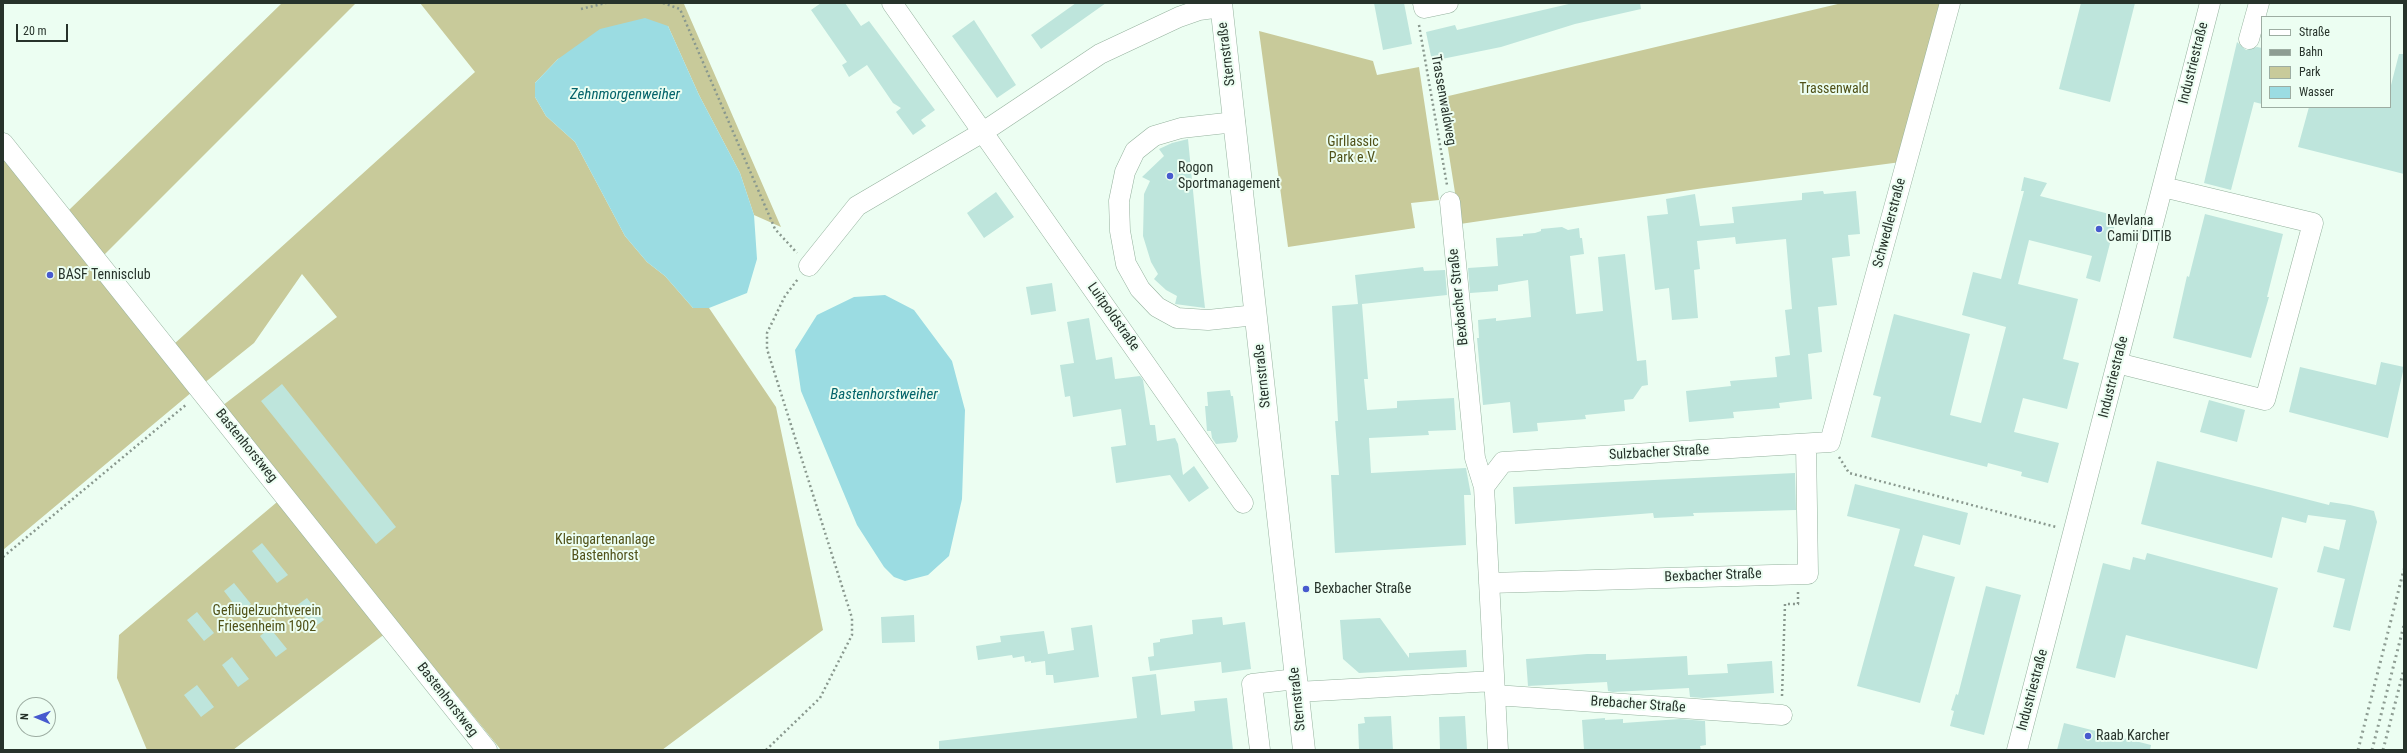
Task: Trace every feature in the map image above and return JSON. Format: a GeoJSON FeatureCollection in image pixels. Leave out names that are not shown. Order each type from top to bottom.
{"type":"FeatureCollection","features":[{"type":"Feature","properties":{"kind":"main road","name":"Sternstraße"},"geometry":{"type":"LineString","coordinates":[[1221,5],[1304,750]]}},
{"type":"Feature","properties":{"kind":"street","name":"Luitpoldstraße"},"geometry":{"type":"LineString","coordinates":[[892,3],[1243,503]]}},
{"type":"Feature","properties":{"kind":"street"},"geometry":{"type":"LineString","coordinates":[[1422,11],[1448,3]]}},
{"type":"Feature","properties":{"kind":"street","name":"Schwedlerstraße"},"geometry":{"type":"LineString","coordinates":[[1830,442],[1950,3]]}},
{"type":"Feature","properties":{"kind":"street","name":"Industriestraße"},"geometry":{"type":"LineString","coordinates":[[2017,750],[2210,3]]}},
{"type":"Feature","properties":{"kind":"street"},"geometry":{"type":"LineString","coordinates":[[2250,39],[2259,3]]}},
{"type":"Feature","properties":{"kind":"street"},"geometry":{"type":"LineString","coordinates":[[809,266],[857,206],[984,132],[1068,74],[1120,43],[1179,17],[1199,10],[1221,5]]}},
{"type":"Feature","properties":{"kind":"street"},"geometry":{"type":"LineString","coordinates":[[1235,122],[1181,128],[1154,136],[1135,151],[1125,172],[1119,200],[1120,231],[1126,264],[1140,289],[1157,307],[1176,318],[1208,320],[1256,315]]}},
{"type":"Feature","properties":{"kind":"street","name":"Bastenhorstweg"},"geometry":{"type":"LineString","coordinates":[[3,143],[202,390],[487,750]]}},
{"type":"Feature","properties":{"kind":"street"},"geometry":{"type":"LineString","coordinates":[[2117,363],[2265,400],[2312,229],[2313,223],[2163,187]]}},
{"type":"Feature","properties":{"kind":"street","name":"Bexbacher Straße"},"geometry":{"type":"LineString","coordinates":[[1450,202],[1475,458],[1489,480],[1489,583],[1498,750]]}},
{"type":"Feature","properties":{"kind":"street","name":"Sulzbacher Straße"},"geometry":{"type":"LineString","coordinates":[[1489,480],[1503,462],[1830,442]]}},
{"type":"Feature","properties":{"kind":"street"},"geometry":{"type":"LineString","coordinates":[[1798,574],[1808,574],[1806,444]]}},
{"type":"Feature","properties":{"kind":"street","name":"Bexbacher Straße"},"geometry":{"type":"LineString","coordinates":[[1489,583],[1798,574]]}},
{"type":"Feature","properties":{"kind":"street","name":"Brebacher Straße"},"geometry":{"type":"LineString","coordinates":[[1260,750],[1252,684],[1296,686],[1494,688],[1782,715]]}},
{"type":"Feature","properties":{"kind":"path"},"geometry":{"type":"LineString","coordinates":[[581,9],[606,3]]}},
{"type":"Feature","properties":{"kind":"path"},"geometry":{"type":"LineString","coordinates":[[663,3],[680,9],[775,229],[809,266],[785,296],[767,333],[767,349],[852,618],[852,635],[820,698],[766,750]]}},
{"type":"Feature","properties":{"kind":"path","name":"Trassenwaldweg"},"geometry":{"type":"LineString","coordinates":[[1422,11],[1450,202]]}},
{"type":"Feature","properties":{"kind":"path"},"geometry":{"type":"LineString","coordinates":[[3,557],[202,390]]}},
{"type":"Feature","properties":{"kind":"path"},"geometry":{"type":"LineString","coordinates":[[1830,442],[1849,473],[2074,532]]}},
{"type":"Feature","properties":{"kind":"path"},"geometry":{"type":"LineString","coordinates":[[1782,715],[1785,604],[1798,604],[1798,574]]}},
{"type":"Feature","properties":{"kind":"green space"},"geometry":{"type":"Polygon","coordinates":[[[282,3],[356,3],[102,257],[68,211],[282,3]]]}},
{"type":"Feature","properties":{"kind":"green space"},"geometry":{"type":"Polygon","coordinates":[[[420,3],[684,4],[781,227],[754,215],[740,173],[699,95],[668,26],[558,59],[535,83],[535,97],[546,116],[575,142],[625,236],[647,262],[665,276],[693,308],[709,308],[776,407],[823,630],[662,750],[501,750],[361,577],[386,633],[233,750],[147,750],[117,678],[119,635],[289,492],[222,406],[337,317],[302,274],[254,343],[203,384],[174,344],[475,72],[420,3]]]}},
{"type":"Feature","properties":{"kind":"green space","name":"Trassenwald"},"geometry":{"type":"Polygon","coordinates":[[[1842,3],[1940,3],[1901,162],[1704,188],[1460,224],[1440,98],[1842,3]]]}},
{"type":"Feature","properties":{"kind":"green space","name":"Girllassic Park e.V."},"geometry":{"type":"Polygon","coordinates":[[[1259,31],[1373,61],[1377,75],[1419,67],[1439,200],[1411,203],[1415,228],[1288,247],[1259,31]]]}},
{"type":"Feature","properties":{"kind":"green space","name":"BASF Tennisclub"},"geometry":{"type":"Polygon","coordinates":[[[3,158],[192,392],[3,550],[3,158]]]}},
{"type":"Feature","properties":{"kind":"water","name":"Zehnmorgenweiher"},"geometry":{"type":"Polygon","coordinates":[[[645,18],[668,26],[699,95],[740,173],[754,215],[757,259],[747,293],[709,308],[693,308],[665,276],[647,262],[625,236],[575,142],[546,116],[535,97],[535,83],[558,59],[600,29],[645,18]]]}},
{"type":"Feature","properties":{"kind":"water","name":"Bastenhorstweiher"},"geometry":{"type":"Polygon","coordinates":[[[885,295],[914,310],[952,361],[965,410],[962,499],[949,556],[928,575],[905,581],[894,577],[884,567],[857,525],[801,391],[795,350],[817,315],[854,297],[885,295]]]}},
{"type":"Feature","properties":{"kind":"building"},"geometry":{"type":"Polygon","coordinates":[[[821,3],[845,3],[861,26],[869,21],[935,110],[921,120],[926,126],[913,135],[896,112],[901,108],[893,103],[867,65],[849,77],[842,65],[847,62],[811,10],[821,3]]]}},
{"type":"Feature","properties":{"kind":"building"},"geometry":{"type":"Polygon","coordinates":[[[1076,3],[1106,3],[1041,49],[1031,35],[1076,3]]]}},
{"type":"Feature","properties":{"kind":"building"},"geometry":{"type":"Polygon","coordinates":[[[1374,3],[1404,3],[1412,44],[1383,50],[1374,3]]]}},
{"type":"Feature","properties":{"kind":"building"},"geometry":{"type":"Polygon","coordinates":[[[1573,3],[1640,3],[1641,9],[1575,24],[1501,47],[1432,61],[1426,32],[1455,25],[1457,30],[1573,3]]]}},
{"type":"Feature","properties":{"kind":"building"},"geometry":{"type":"Polygon","coordinates":[[[2081,3],[2135,3],[2110,102],[2059,89],[2081,3]]]}},
{"type":"Feature","properties":{"kind":"building"},"geometry":{"type":"Polygon","coordinates":[[[974,20],[1016,85],[997,98],[952,36],[974,20]]]}},
{"type":"Feature","properties":{"kind":"building"},"geometry":{"type":"Polygon","coordinates":[[[2237,42],[2246,50],[2257,47],[2261,48],[2261,104],[2254,102],[2231,190],[2204,183],[2237,42]]]}},
{"type":"Feature","properties":{"kind":"building"},"geometry":{"type":"Polygon","coordinates":[[[2399,54],[2404,54],[2404,174],[2298,147],[2309,108],[2391,108],[2391,85],[2399,54]]]}},
{"type":"Feature","properties":{"kind":"building"},"geometry":{"type":"Polygon","coordinates":[[[1188,139],[1205,308],[1175,304],[1177,296],[1166,290],[1154,279],[1158,274],[1151,262],[1143,236],[1144,194],[1150,181],[1142,177],[1164,156],[1159,149],[1172,143],[1188,139]]]}},
{"type":"Feature","properties":{"kind":"building"},"geometry":{"type":"Polygon","coordinates":[[[2024,177],[2047,183],[2040,196],[2117,216],[2100,282],[2086,278],[2092,256],[2029,240],[2018,284],[2078,299],[2063,359],[2079,363],[2067,409],[2023,398],[2014,432],[2059,443],[2048,483],[2021,476],[2022,472],[1988,463],[1987,467],[1871,437],[1881,397],[1873,395],[1894,314],[1970,334],[1950,415],[1981,423],[2006,327],[1962,315],[1973,272],[2001,279],[2024,191],[2021,191],[2024,177]]]}},
{"type":"Feature","properties":{"kind":"building"},"geometry":{"type":"Polygon","coordinates":[[[1823,191],[1824,194],[1856,191],[1860,234],[1848,235],[1850,256],[1832,258],[1837,305],[1818,307],[1822,352],[1808,354],[1812,399],[1779,403],[1780,408],[1733,412],[1734,418],[1689,422],[1686,391],[1731,386],[1730,381],[1777,377],[1775,357],[1790,355],[1785,310],[1792,309],[1786,239],[1736,244],[1735,237],[1697,241],[1700,269],[1694,270],[1698,318],[1672,320],[1669,288],[1655,290],[1647,216],[1668,214],[1666,199],[1695,194],[1700,226],[1734,223],[1732,207],[1802,200],[1802,193],[1823,191]]]}},
{"type":"Feature","properties":{"kind":"building"},"geometry":{"type":"Polygon","coordinates":[[[996,192],[1014,217],[984,238],[967,213],[996,192]]]}},
{"type":"Feature","properties":{"kind":"building"},"geometry":{"type":"Polygon","coordinates":[[[2205,214],[2283,234],[2267,297],[2269,297],[2251,358],[2173,338],[2187,276],[2189,277],[2205,214]]]}},
{"type":"Feature","properties":{"kind":"building"},"geometry":{"type":"Polygon","coordinates":[[[1562,227],[1568,230],[1579,228],[1580,238],[1582,238],[1584,254],[1570,256],[1576,314],[1603,311],[1598,257],[1625,254],[1637,361],[1646,360],[1648,385],[1642,386],[1633,399],[1624,400],[1625,411],[1585,415],[1586,419],[1537,423],[1538,431],[1513,433],[1510,402],[1483,405],[1477,338],[1479,338],[1478,320],[1496,318],[1496,321],[1531,317],[1528,280],[1498,285],[1498,291],[1470,293],[1468,268],[1498,266],[1496,238],[1523,236],[1523,234],[1541,231],[1541,229],[1562,227]]]}},
{"type":"Feature","properties":{"kind":"building"},"geometry":{"type":"Polygon","coordinates":[[[1423,267],[1424,271],[1445,270],[1447,295],[1362,304],[1368,379],[1364,379],[1367,410],[1397,408],[1397,401],[1454,398],[1456,430],[1428,431],[1429,435],[1369,438],[1371,473],[1466,468],[1471,495],[1464,495],[1466,545],[1335,553],[1331,475],[1339,475],[1335,421],[1338,421],[1332,306],[1358,304],[1355,275],[1423,267]]]}},
{"type":"Feature","properties":{"kind":"building"},"geometry":{"type":"Polygon","coordinates":[[[1052,283],[1056,311],[1031,315],[1026,287],[1052,283]]]}},
{"type":"Feature","properties":{"kind":"building"},"geometry":{"type":"Polygon","coordinates":[[[1089,318],[1096,360],[1112,357],[1115,379],[1140,376],[1143,380],[1150,425],[1155,425],[1157,441],[1175,438],[1178,444],[1183,475],[1194,466],[1209,488],[1189,502],[1170,475],[1116,483],[1111,447],[1126,445],[1121,409],[1073,417],[1070,396],[1065,397],[1060,365],[1074,363],[1067,322],[1089,318]]]}},
{"type":"Feature","properties":{"kind":"building"},"geometry":{"type":"Polygon","coordinates":[[[2381,362],[2404,367],[2388,438],[2289,412],[2300,367],[2376,385],[2381,362]]]}},
{"type":"Feature","properties":{"kind":"building"},"geometry":{"type":"Polygon","coordinates":[[[282,384],[396,527],[376,544],[261,401],[282,384]]]}},
{"type":"Feature","properties":{"kind":"building"},"geometry":{"type":"Polygon","coordinates":[[[1230,390],[1231,396],[1233,396],[1238,437],[1236,442],[1216,444],[1212,438],[1211,431],[1207,431],[1205,406],[1208,406],[1207,392],[1230,390]]]}},
{"type":"Feature","properties":{"kind":"building"},"geometry":{"type":"Polygon","coordinates":[[[2209,400],[2245,410],[2237,442],[2200,432],[2209,400]]]}},
{"type":"Feature","properties":{"kind":"building"},"geometry":{"type":"Polygon","coordinates":[[[2157,461],[2329,505],[2330,502],[2374,511],[2377,522],[2350,631],[2333,627],[2345,579],[2317,572],[2324,546],[2339,550],[2346,520],[2308,515],[2306,523],[2282,517],[2272,558],[2141,524],[2157,461]]]}},
{"type":"Feature","properties":{"kind":"building"},"geometry":{"type":"Polygon","coordinates":[[[1795,473],[1796,510],[1693,513],[1694,516],[1654,518],[1653,513],[1515,524],[1513,487],[1795,473]]]}},
{"type":"Feature","properties":{"kind":"building"},"geometry":{"type":"Polygon","coordinates":[[[1855,484],[1968,513],[1960,545],[1923,535],[1914,566],[1955,577],[1920,703],[1857,686],[1900,529],[1847,516],[1855,484]]]}},
{"type":"Feature","properties":{"kind":"building"},"geometry":{"type":"Polygon","coordinates":[[[262,543],[288,575],[277,583],[252,551],[262,543]]]}},
{"type":"Feature","properties":{"kind":"building"},"geometry":{"type":"Polygon","coordinates":[[[2147,553],[2278,588],[2257,669],[2126,635],[2115,678],[2076,668],[2103,563],[2130,570],[2133,557],[2145,560],[2147,553]]]}},
{"type":"Feature","properties":{"kind":"building"},"geometry":{"type":"Polygon","coordinates":[[[234,583],[251,604],[240,612],[224,591],[234,583]]]}},
{"type":"Feature","properties":{"kind":"building"},"geometry":{"type":"Polygon","coordinates":[[[1986,586],[2021,595],[1984,735],[1950,726],[1954,711],[1951,710],[1956,694],[1958,695],[1986,586]]]}},
{"type":"Feature","properties":{"kind":"building"},"geometry":{"type":"Polygon","coordinates":[[[307,598],[324,620],[313,628],[296,606],[307,598]]]}},
{"type":"Feature","properties":{"kind":"building"},"geometry":{"type":"Polygon","coordinates":[[[197,612],[214,633],[204,641],[187,620],[197,612]]]}},
{"type":"Feature","properties":{"kind":"building"},"geometry":{"type":"Polygon","coordinates":[[[914,615],[915,642],[882,643],[881,617],[914,615]]]}},
{"type":"Feature","properties":{"kind":"building"},"geometry":{"type":"Polygon","coordinates":[[[1222,617],[1223,625],[1245,622],[1251,669],[1222,673],[1221,662],[1150,671],[1148,657],[1154,656],[1153,643],[1160,642],[1160,639],[1193,634],[1192,620],[1222,617]]]}},
{"type":"Feature","properties":{"kind":"building"},"geometry":{"type":"Polygon","coordinates":[[[1380,618],[1409,658],[1409,653],[1466,650],[1467,667],[1359,673],[1343,659],[1340,620],[1380,618]]]}},
{"type":"Feature","properties":{"kind":"building"},"geometry":{"type":"Polygon","coordinates":[[[1092,625],[1099,677],[1054,683],[1053,675],[1046,675],[1045,661],[1031,663],[1031,661],[1025,662],[1024,656],[1013,658],[1012,655],[978,660],[976,646],[1001,642],[1000,636],[1044,631],[1048,654],[1074,650],[1071,628],[1092,625]]]}},
{"type":"Feature","properties":{"kind":"building"},"geometry":{"type":"Polygon","coordinates":[[[270,628],[287,649],[276,657],[260,636],[270,628]]]}},
{"type":"Feature","properties":{"kind":"building"},"geometry":{"type":"Polygon","coordinates":[[[1606,654],[1606,660],[1687,656],[1688,675],[1728,673],[1727,664],[1772,661],[1774,693],[1703,698],[1690,697],[1689,688],[1613,692],[1608,691],[1607,682],[1528,686],[1526,659],[1606,654]]]}},
{"type":"Feature","properties":{"kind":"building"},"geometry":{"type":"Polygon","coordinates":[[[232,657],[249,679],[238,687],[222,665],[232,657]]]}},
{"type":"Feature","properties":{"kind":"building"},"geometry":{"type":"Polygon","coordinates":[[[1156,674],[1161,715],[1195,711],[1194,701],[1227,698],[1233,750],[939,750],[939,741],[1137,718],[1132,677],[1156,674]]]}},
{"type":"Feature","properties":{"kind":"building"},"geometry":{"type":"Polygon","coordinates":[[[197,685],[214,707],[201,717],[184,695],[197,685]]]}},
{"type":"Feature","properties":{"kind":"building"},"geometry":{"type":"Polygon","coordinates":[[[1391,716],[1393,750],[1359,750],[1358,724],[1365,723],[1364,717],[1391,716]]]}},
{"type":"Feature","properties":{"kind":"building"},"geometry":{"type":"Polygon","coordinates":[[[1465,716],[1467,750],[1440,750],[1439,717],[1465,716]]]}},
{"type":"Feature","properties":{"kind":"building"},"geometry":{"type":"Polygon","coordinates":[[[1605,718],[1605,720],[1623,719],[1623,723],[1680,719],[1705,721],[1706,745],[1700,746],[1701,750],[1584,750],[1582,720],[1605,718]]]}},
{"type":"Feature","properties":{"kind":"building","name":"Raab Karcher"},"geometry":{"type":"Polygon","coordinates":[[[2064,723],[2151,745],[2150,750],[2057,750],[2064,723]]]}},
{"type":"Feature","properties":{"kind":"railway"},"geometry":{"type":"LineString","coordinates":[[2358,750],[2404,569]]}},
{"type":"Feature","properties":{"kind":"railway"},"geometry":{"type":"LineString","coordinates":[[2372,750],[2404,625]]}},
{"type":"Feature","properties":{"kind":"railway"},"geometry":{"type":"LineString","coordinates":[[2383,750],[2404,669]]}},
{"type":"Feature","properties":{"kind":"place","name":"Rogon Sportmanagement"},"geometry":{"type":"Point","coordinates":[1170,176]}},
{"type":"Feature","properties":{"kind":"place","name":"Mevlana Camii DITIB"},"geometry":{"type":"Point","coordinates":[2099,229]}},
{"type":"Feature","properties":{"kind":"place","name":"BASF Tennisclub"},"geometry":{"type":"Point","coordinates":[50,275]}},
{"type":"Feature","properties":{"kind":"place","name":"Bexbacher Straße"},"geometry":{"type":"Point","coordinates":[1306,589]}},
{"type":"Feature","properties":{"kind":"place","name":"Raab Karcher"},"geometry":{"type":"Point","coordinates":[2088,736]}},
{"type":"Feature","properties":{"kind":"park label","name":"Kleingartenanlage Bastenhorst"},"geometry":{"type":"Point","coordinates":[605,548]}},
{"type":"Feature","properties":{"kind":"park label","name":"Geflügelzuchtverein Friesenheim 1902"},"geometry":{"type":"Point","coordinates":[267,620]}}]}
